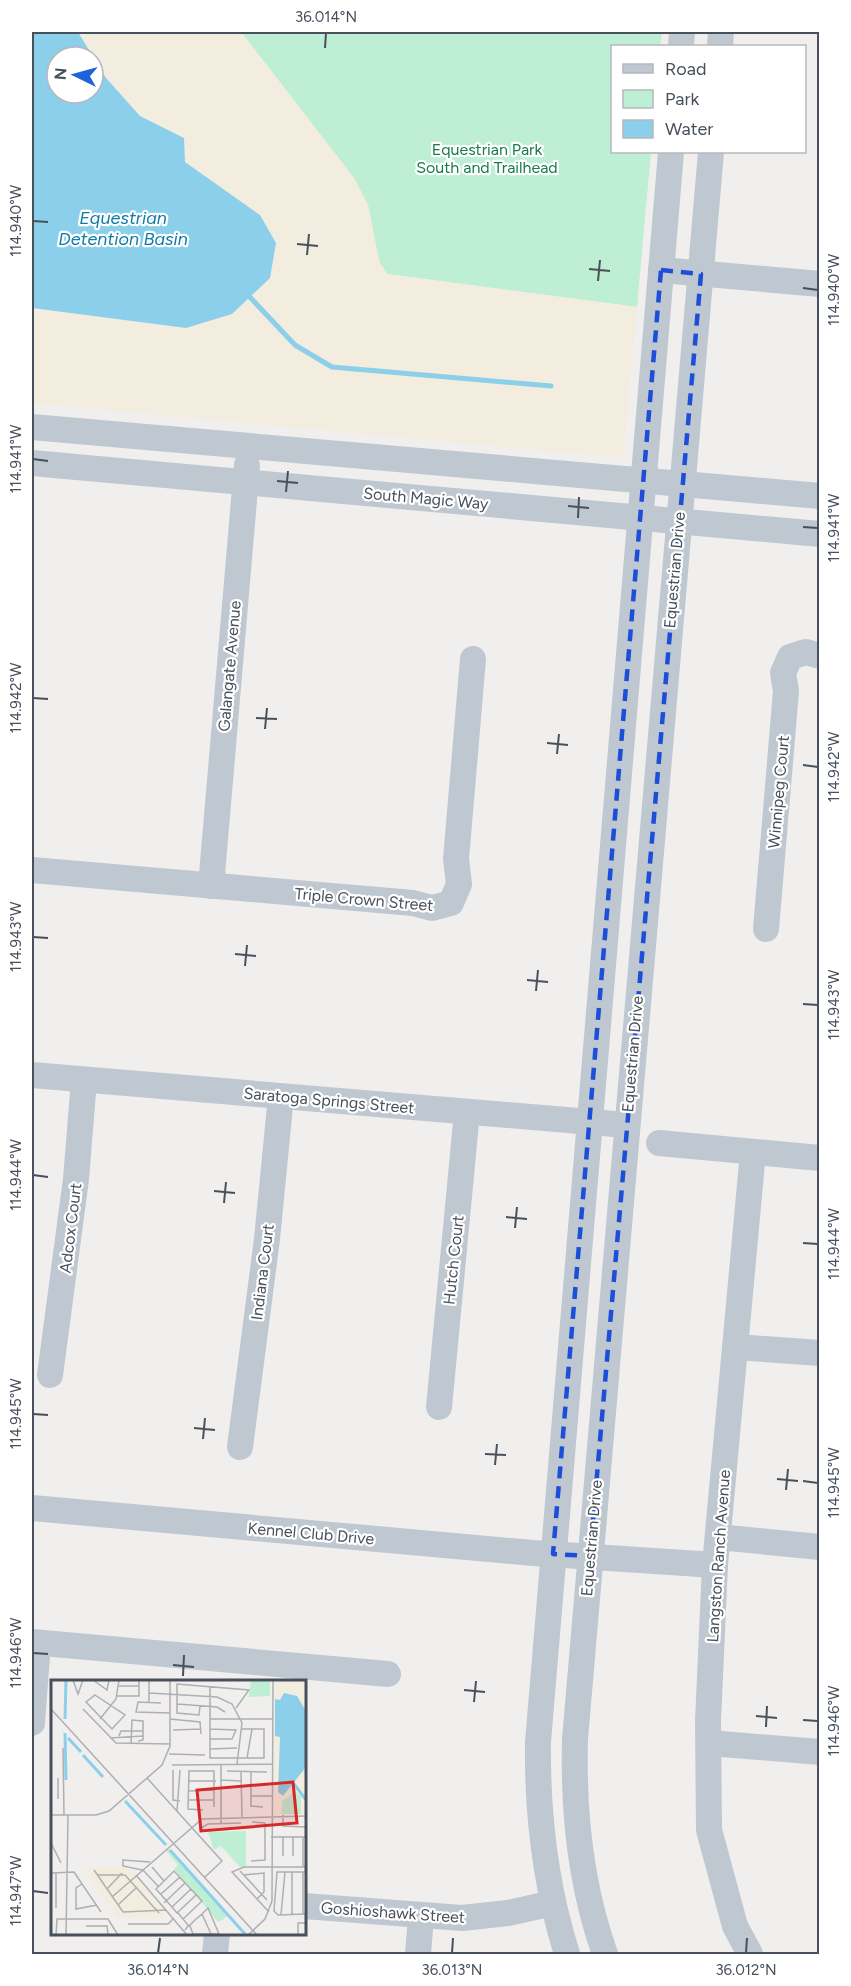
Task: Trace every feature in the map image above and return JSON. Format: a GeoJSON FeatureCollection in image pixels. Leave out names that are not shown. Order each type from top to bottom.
{"type":"FeatureCollection","features":[{"type":"Feature","properties":{"kind":"street"},"geometry":{"type":"LineString","coordinates":[[567,1954],[553,1903],[540,1836],[537,1785],[538,1742],[671,153]]}},
{"type":"Feature","properties":{"kind":"street","name":"Equestrian Drive"},"geometry":{"type":"LineString","coordinates":[[605,1954],[583,1871],[576,1826],[574,1787],[590,1556],[626,1125],[711,153]]}},
{"type":"Feature","properties":{"kind":"street"},"geometry":{"type":"LineString","coordinates":[[661,270],[819,284]]}},
{"type":"Feature","properties":{"kind":"street"},"geometry":{"type":"LineString","coordinates":[[32,427],[819,496]]}},
{"type":"Feature","properties":{"kind":"street","name":"Galangate Avenue"},"geometry":{"type":"LineString","coordinates":[[211,886],[249,447]]}},
{"type":"Feature","properties":{"kind":"street","name":"South Magic Way"},"geometry":{"type":"LineString","coordinates":[[32,463],[819,534]]}},
{"type":"Feature","properties":{"kind":"street","name":"Winnipeg Court"},"geometry":{"type":"LineString","coordinates":[[766,930],[786,691],[783,673],[790,657],[806,652],[819,656]]}},
{"type":"Feature","properties":{"kind":"street","name":"Triple Crown Street"},"geometry":{"type":"LineString","coordinates":[[32,870],[413,903],[432,908],[451,903],[459,884],[456,859],[473,659]]}},
{"type":"Feature","properties":{"kind":"street","name":"Saratoga Springs Street"},"geometry":{"type":"LineString","coordinates":[[32,1075],[626,1125]]}},
{"type":"Feature","properties":{"kind":"street","name":"Adcox Court"},"geometry":{"type":"LineString","coordinates":[[50,1375],[76,1179],[84,1080]]}},
{"type":"Feature","properties":{"kind":"street","name":"Indiana Court"},"geometry":{"type":"LineString","coordinates":[[240,1447],[267,1239],[281,1096]]}},
{"type":"Feature","properties":{"kind":"street","name":"Hutch Court"},"geometry":{"type":"LineString","coordinates":[[439,1407],[467,1112]]}},
{"type":"Feature","properties":{"kind":"street"},"geometry":{"type":"LineString","coordinates":[[659,1143],[819,1158]]}},
{"type":"Feature","properties":{"kind":"street","name":"Langston Ranch Avenue"},"geometry":{"type":"LineString","coordinates":[[750,1954],[735,1926],[709,1830],[709,1743],[715,1564],[753,1152]]}},
{"type":"Feature","properties":{"kind":"street"},"geometry":{"type":"LineString","coordinates":[[735,1347],[819,1353]]}},
{"type":"Feature","properties":{"kind":"street","name":"Kennel Club Drive"},"geometry":{"type":"LineString","coordinates":[[32,1508],[553,1554],[715,1564]]}},
{"type":"Feature","properties":{"kind":"street"},"geometry":{"type":"LineString","coordinates":[[718,1537],[819,1547]]}},
{"type":"Feature","properties":{"kind":"street"},"geometry":{"type":"LineString","coordinates":[[32,1723],[35,1643],[241,1671],[388,1674]]}},
{"type":"Feature","properties":{"kind":"street"},"geometry":{"type":"LineString","coordinates":[[709,1743],[819,1752]]}},
{"type":"Feature","properties":{"kind":"street","name":"Goshioshawk Street"},"geometry":{"type":"LineString","coordinates":[[306,1906],[422,1917],[483,1917],[553,1903]]}},
{"type":"Feature","properties":{"kind":"street"},"geometry":{"type":"LineString","coordinates":[[418,1954],[422,1917]]}},
{"type":"Feature","properties":{"kind":"street"},"geometry":{"type":"LineString","coordinates":[[215,1954],[217,1935]]}},
{"type":"Feature","properties":{"kind":"highlighted area"},"geometry":{"type":"Polygon","coordinates":[[[661,270],[701,274],[590,1556],[553,1554],[661,270]]]}},
{"type":"Feature","properties":{"kind":"green space","name":"Equestrian Park South and Trailhead"},"geometry":{"type":"Polygon","coordinates":[[[241,32],[662,32],[660,45],[611,45],[611,153],[651,153],[637,307],[387,274],[379,261],[368,205],[354,178],[241,32]]]}},
{"type":"Feature","properties":{"kind":"sand"},"geometry":{"type":"Polygon","coordinates":[[[78,32],[241,32],[354,178],[368,205],[379,261],[387,274],[637,307],[623,458],[32,403],[32,308],[186,328],[232,314],[270,278],[276,243],[260,215],[185,162],[184,138],[140,116],[106,78],[105,45],[86,45],[78,32]]]}},
{"type":"Feature","properties":{"kind":"water","name":"Equestrian Detention Basin"},"geometry":{"type":"Polygon","coordinates":[[[32,32],[78,32],[86,45],[45,45],[45,105],[105,105],[105,76],[140,116],[184,138],[185,162],[260,215],[276,243],[270,278],[232,314],[186,328],[32,308],[32,32]]]}},
{"type":"Feature","properties":{"kind":"waterway"},"geometry":{"type":"LineString","coordinates":[[246,293],[295,345],[332,367],[551,386]]}}]}
